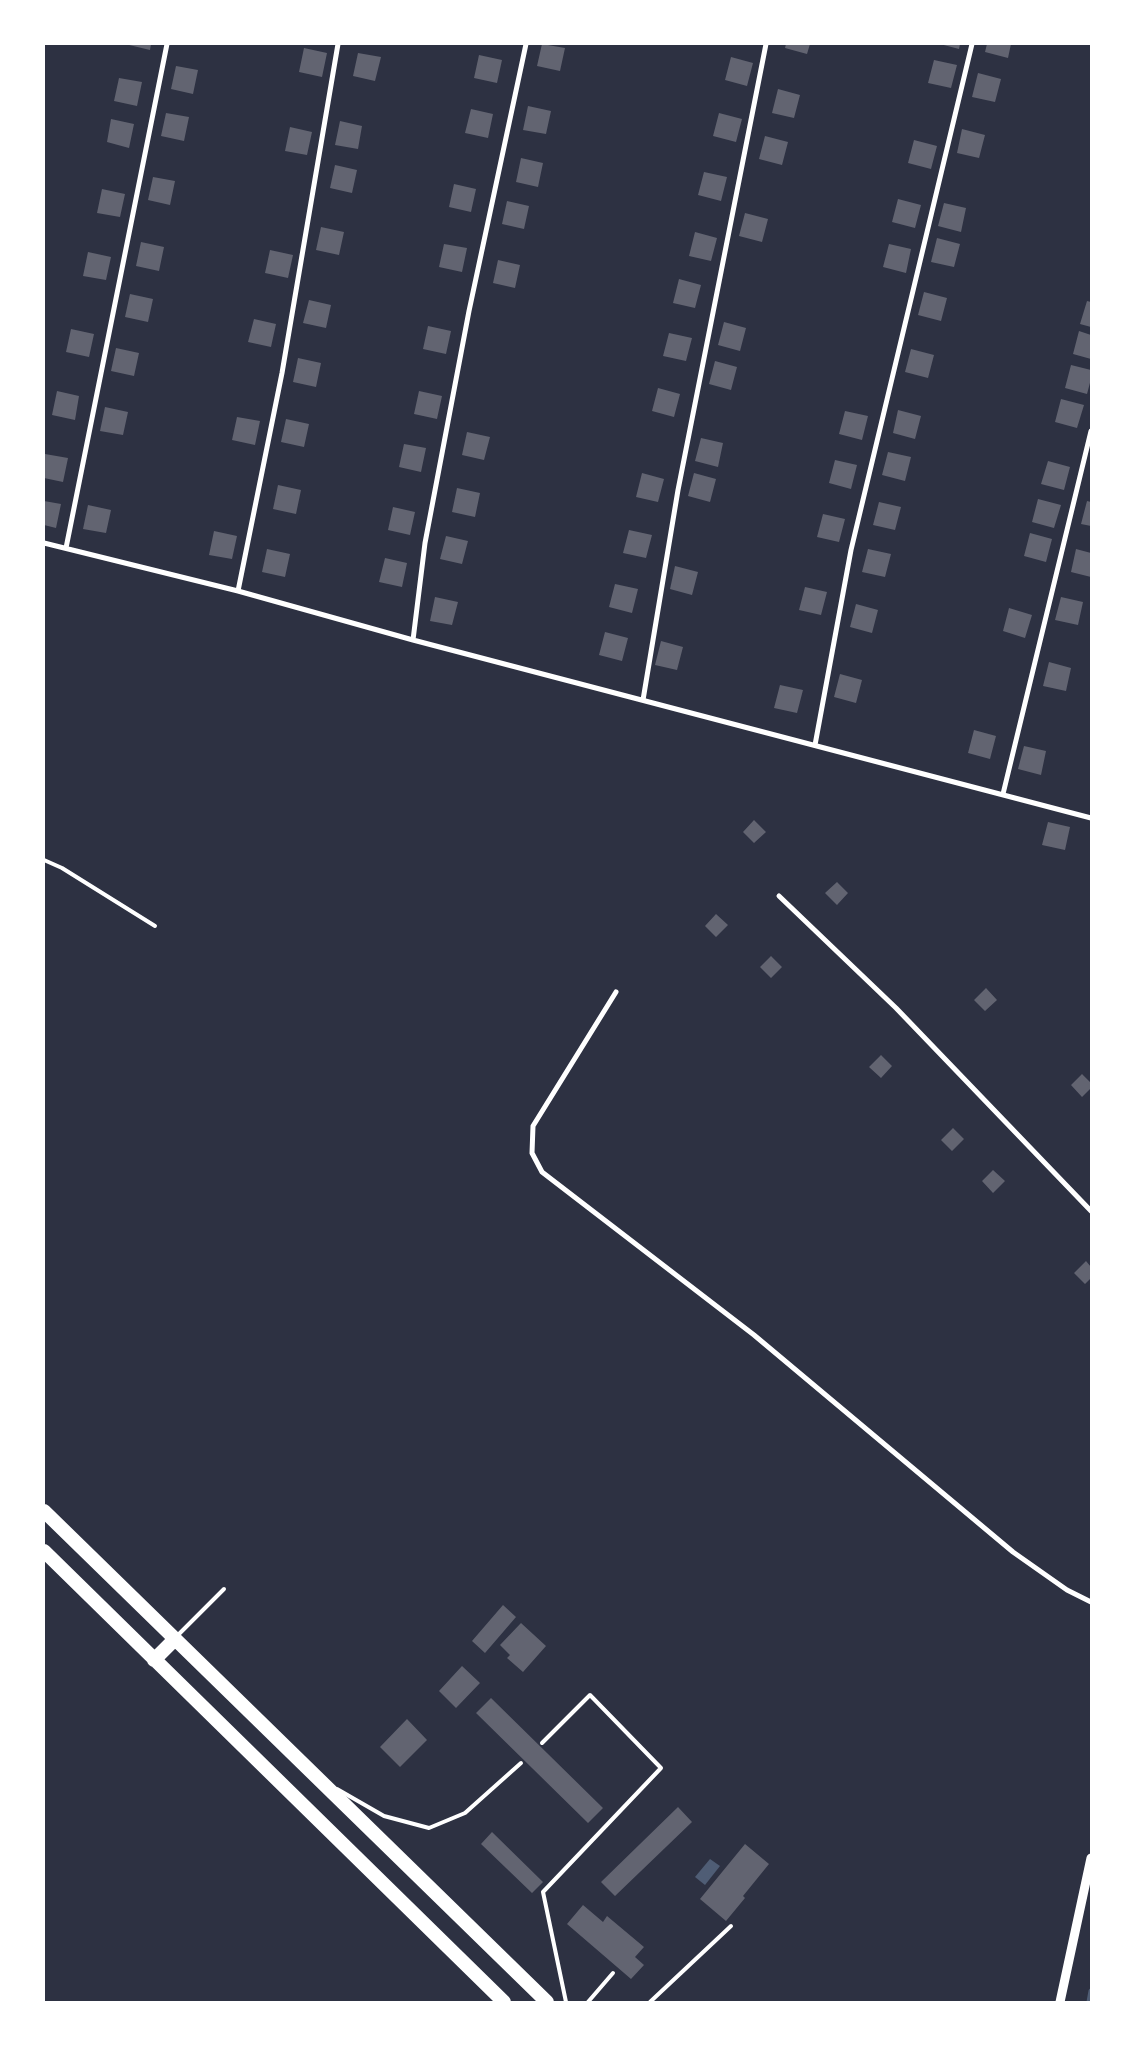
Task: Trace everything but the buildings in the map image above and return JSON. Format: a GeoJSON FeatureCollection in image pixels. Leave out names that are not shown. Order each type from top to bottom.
{"type":"FeatureCollection","features":[{"type":"Feature","properties":{"kind":"highway"},"geometry":{"type":"LineString","coordinates":[[44,1511],[547,2002]]}},
{"type":"Feature","properties":{"kind":"highway"},"geometry":{"type":"LineString","coordinates":[[44,1551],[504,2002]]}},
{"type":"Feature","properties":{"kind":"highway"},"geometry":{"type":"LineString","coordinates":[[154,1660],[175,1639]]}},
{"type":"Feature","properties":{"kind":"street"},"geometry":{"type":"LineString","coordinates":[[66,548],[167,44]]}},
{"type":"Feature","properties":{"kind":"street"},"geometry":{"type":"LineString","coordinates":[[238,591],[282,373],[338,44]]}},
{"type":"Feature","properties":{"kind":"street"},"geometry":{"type":"LineString","coordinates":[[413,640],[425,543],[432,504],[469,311],[526,44]]}},
{"type":"Feature","properties":{"kind":"street"},"geometry":{"type":"LineString","coordinates":[[642,700],[678,490],[766,44]]}},
{"type":"Feature","properties":{"kind":"street"},"geometry":{"type":"LineString","coordinates":[[815,745],[851,550],[972,44]]}},
{"type":"Feature","properties":{"kind":"street"},"geometry":{"type":"LineString","coordinates":[[1003,794],[1091,431]]}},
{"type":"Feature","properties":{"kind":"street"},"geometry":{"type":"LineString","coordinates":[[44,543],[238,591],[413,640],[1091,818]]}},
{"type":"Feature","properties":{"kind":"street"},"geometry":{"type":"LineString","coordinates":[[779,896],[896,1008],[1091,1211]]}},
{"type":"Feature","properties":{"kind":"street"},"geometry":{"type":"LineString","coordinates":[[616,992],[533,1126],[532,1153],[542,1172],[754,1335],[1013,1552],[1067,1590],[1091,1602]]}},
{"type":"Feature","properties":{"kind":"street"},"geometry":{"type":"LineString","coordinates":[[1060,2002],[1091,1858]]}},
{"type":"Feature","properties":{"kind":"lane"},"geometry":{"type":"LineString","coordinates":[[44,860],[62,868],[155,926]]}},
{"type":"Feature","properties":{"kind":"lane"},"geometry":{"type":"LineString","coordinates":[[175,1639],[224,1589]]}},
{"type":"Feature","properties":{"kind":"lane"},"geometry":{"type":"LineString","coordinates":[[542,1742],[590,1695],[661,1768],[543,1892],[566,2002]]}},
{"type":"Feature","properties":{"kind":"lane"},"geometry":{"type":"LineString","coordinates":[[317,1777],[384,1816],[429,1828],[465,1813],[521,1763]]}},
{"type":"Feature","properties":{"kind":"lane"},"geometry":{"type":"LineString","coordinates":[[650,2002],[732,1926]]}},
{"type":"Feature","properties":{"kind":"lane"},"geometry":{"type":"LineString","coordinates":[[588,2002],[613,1973]]}},
{"type":"Feature","properties":{"kind":"water"},"geometry":{"type":"Polygon","coordinates":[[[710,1859],[720,1866],[705,1885],[695,1877],[710,1859]]]}},
{"type":"Feature","properties":{"kind":"waterway"},"geometry":{"type":"LineString","coordinates":[[1089,2002],[1091,1991]]}}]}
